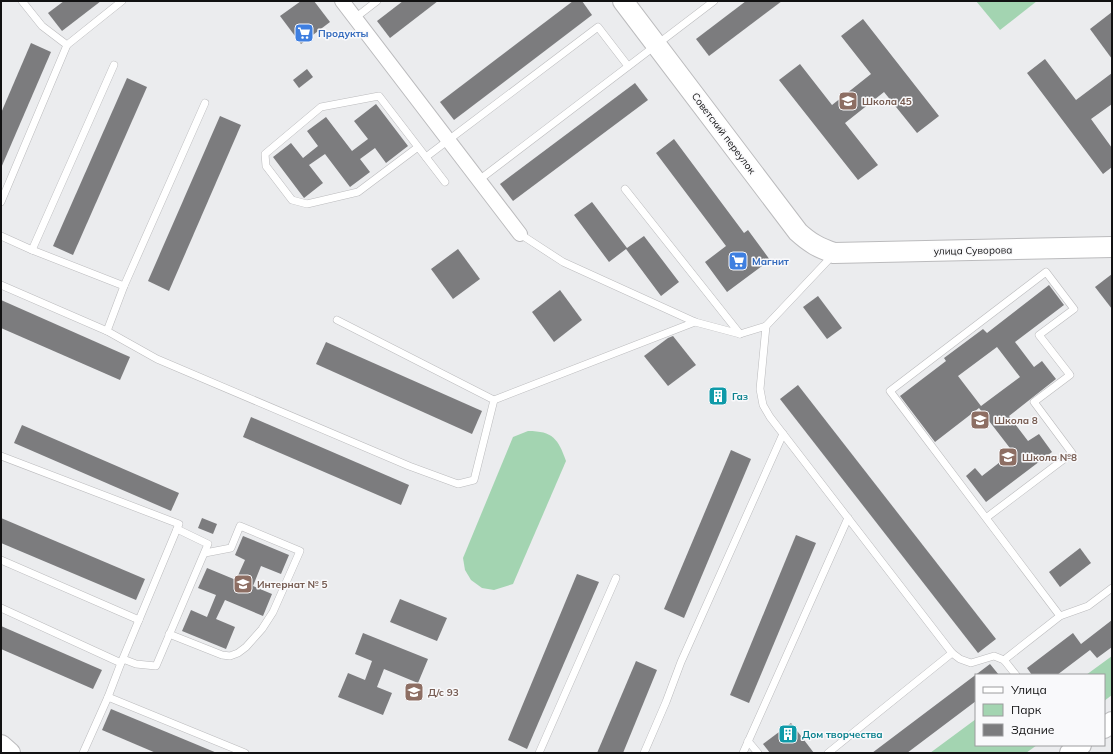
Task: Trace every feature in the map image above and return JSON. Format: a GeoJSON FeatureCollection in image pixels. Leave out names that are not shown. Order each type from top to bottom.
{"type":"FeatureCollection","features":[{"type":"Feature","properties":{"kind":"street"},"geometry":{"type":"LineString","coordinates":[[342,1],[520,234]]}},
{"type":"Feature","properties":{"kind":"street","name":"Советский переулок"},"geometry":{"type":"LineString","coordinates":[[623,1],[798,232],[809,242],[819,248],[834,253]]}},
{"type":"Feature","properties":{"kind":"street","name":"улица Суворова"},"geometry":{"type":"LineString","coordinates":[[834,253],[1112,247]]}},
{"type":"Feature","properties":{"kind":"street"},"geometry":{"type":"LineString","coordinates":[[1,745],[10,753]]}},
{"type":"Feature","properties":{"kind":"lane"},"geometry":{"type":"LineString","coordinates":[[22,1],[42,26],[66,46]]}},
{"type":"Feature","properties":{"kind":"lane"},"geometry":{"type":"LineString","coordinates":[[1,202],[66,46],[122,1]]}},
{"type":"Feature","properties":{"kind":"lane"},"geometry":{"type":"LineString","coordinates":[[355,18],[377,1]]}},
{"type":"Feature","properties":{"kind":"lane"},"geometry":{"type":"LineString","coordinates":[[479,180],[712,2]]}},
{"type":"Feature","properties":{"kind":"lane"},"geometry":{"type":"LineString","coordinates":[[426,157],[598,27],[628,66]]}},
{"type":"Feature","properties":{"kind":"lane"},"geometry":{"type":"LineString","coordinates":[[32,250],[114,65]]}},
{"type":"Feature","properties":{"kind":"lane"},"geometry":{"type":"LineString","coordinates":[[418,146],[358,192],[307,204],[292,200],[266,166],[265,154],[321,107],[379,96],[418,146],[445,182]]}},
{"type":"Feature","properties":{"kind":"lane"},"geometry":{"type":"LineString","coordinates":[[107,332],[124,286],[204,103]]}},
{"type":"Feature","properties":{"kind":"lane"},"geometry":{"type":"LineString","coordinates":[[625,189],[740,334]]}},
{"type":"Feature","properties":{"kind":"lane"},"geometry":{"type":"LineString","coordinates":[[520,234],[563,262],[695,322],[740,334],[766,326],[834,253]]}},
{"type":"Feature","properties":{"kind":"lane"},"geometry":{"type":"LineString","coordinates":[[1,236],[32,250],[124,286]]}},
{"type":"Feature","properties":{"kind":"lane"},"geometry":{"type":"LineString","coordinates":[[986,518],[1072,453],[1034,402],[1070,375],[1039,335],[1074,309],[1046,272],[890,391],[1060,616]]}},
{"type":"Feature","properties":{"kind":"lane"},"geometry":{"type":"LineString","coordinates":[[1,285],[107,332],[163,362],[409,466],[458,484],[474,480],[494,400]]}},
{"type":"Feature","properties":{"kind":"lane"},"geometry":{"type":"LineString","coordinates":[[337,320],[494,400],[695,322]]}},
{"type":"Feature","properties":{"kind":"lane"},"geometry":{"type":"LineString","coordinates":[[766,326],[760,389],[763,405],[770,417],[952,654],[960,659],[972,663],[994,656],[1004,660],[1015,674]]}},
{"type":"Feature","properties":{"kind":"lane"},"geometry":{"type":"LineString","coordinates":[[644,753],[681,662],[783,434]]}},
{"type":"Feature","properties":{"kind":"lane"},"geometry":{"type":"LineString","coordinates":[[1,456],[179,524],[108,697],[83,753]]}},
{"type":"Feature","properties":{"kind":"lane"},"geometry":{"type":"LineString","coordinates":[[742,753],[848,518]]}},
{"type":"Feature","properties":{"kind":"lane"},"geometry":{"type":"LineString","coordinates":[[169,634],[222,655],[230,656],[238,653],[246,647],[258,633],[273,612],[300,552],[240,526],[231,548],[205,552]]}},
{"type":"Feature","properties":{"kind":"lane"},"geometry":{"type":"LineString","coordinates":[[1,608],[122,661],[156,666],[208,544],[177,529]]}},
{"type":"Feature","properties":{"kind":"lane"},"geometry":{"type":"LineString","coordinates":[[1,560],[139,620]]}},
{"type":"Feature","properties":{"kind":"lane"},"geometry":{"type":"LineString","coordinates":[[539,753],[616,578]]}},
{"type":"Feature","properties":{"kind":"lane"},"geometry":{"type":"LineString","coordinates":[[1004,660],[1060,616],[1088,606],[1112,588]]}},
{"type":"Feature","properties":{"kind":"lane"},"geometry":{"type":"LineString","coordinates":[[828,753],[952,654]]}},
{"type":"Feature","properties":{"kind":"lane"},"geometry":{"type":"LineString","coordinates":[[108,697],[245,753]]}},
{"type":"Feature","properties":{"kind":"lane"},"geometry":{"type":"LineString","coordinates":[[748,741],[758,753]]}},
{"type":"Feature","properties":{"kind":"green space"},"geometry":{"type":"Polygon","coordinates":[[[976,1],[1037,1],[1000,30],[976,1]]]}},
{"type":"Feature","properties":{"kind":"green space"},"geometry":{"type":"Polygon","coordinates":[[[528,431],[536,431],[549,435],[553,438],[560,447],[566,461],[513,584],[494,590],[482,588],[471,580],[465,570],[463,558],[513,437],[528,431]]]}},
{"type":"Feature","properties":{"kind":"green space"},"geometry":{"type":"Polygon","coordinates":[[[1112,656],[1112,695],[1105,700],[1105,674],[1087,674],[1112,656]]]}},
{"type":"Feature","properties":{"kind":"green space"},"geometry":{"type":"Polygon","coordinates":[[[975,720],[975,746],[1036,746],[1026,753],[930,753],[975,720]]]}},
{"type":"Feature","properties":{"kind":"building"},"geometry":{"type":"Polygon","coordinates":[[[64,1],[101,1],[62,31],[48,13],[64,1]]]}},
{"type":"Feature","properties":{"kind":"building","name":"Продукты"},"geometry":{"type":"Polygon","coordinates":[[[301,1],[314,1],[330,22],[301,44],[280,16],[301,1]]]}},
{"type":"Feature","properties":{"kind":"building"},"geometry":{"type":"Polygon","coordinates":[[[403,1],[438,1],[390,38],[377,21],[403,1]]]}},
{"type":"Feature","properties":{"kind":"building"},"geometry":{"type":"Polygon","coordinates":[[[573,1],[582,1],[592,15],[454,120],[440,102],[573,1]]]}},
{"type":"Feature","properties":{"kind":"building"},"geometry":{"type":"Polygon","coordinates":[[[746,1],[782,1],[709,56],[696,39],[746,1]]]}},
{"type":"Feature","properties":{"kind":"building"},"geometry":{"type":"Polygon","coordinates":[[[1112,12],[1112,59],[1090,29],[1112,12]]]}},
{"type":"Feature","properties":{"kind":"building"},"geometry":{"type":"Polygon","coordinates":[[[863,19],[939,116],[917,133],[884,92],[845,123],[878,165],[858,180],[779,80],[800,64],[832,105],[871,74],[841,36],[863,19]]]}},
{"type":"Feature","properties":{"kind":"building"},"geometry":{"type":"Polygon","coordinates":[[[31,43],[51,52],[1,168],[1,113],[31,43]]]}},
{"type":"Feature","properties":{"kind":"building"},"geometry":{"type":"Polygon","coordinates":[[[1045,59],[1076,100],[1112,73],[1112,104],[1091,119],[1112,148],[1112,167],[1103,174],[1027,73],[1045,59]]]}},
{"type":"Feature","properties":{"kind":"building"},"geometry":{"type":"Polygon","coordinates":[[[307,69],[313,77],[299,88],[293,80],[307,69]]]}},
{"type":"Feature","properties":{"kind":"building"},"geometry":{"type":"Polygon","coordinates":[[[127,78],[147,87],[73,255],[53,246],[127,78]]]}},
{"type":"Feature","properties":{"kind":"building"},"geometry":{"type":"Polygon","coordinates":[[[635,83],[648,100],[513,201],[500,184],[635,83]]]}},
{"type":"Feature","properties":{"kind":"building"},"geometry":{"type":"Polygon","coordinates":[[[376,104],[408,146],[386,163],[375,148],[360,159],[370,172],[350,187],[325,154],[309,165],[323,183],[304,198],[273,157],[291,143],[303,158],[318,146],[307,131],[326,117],[352,151],[368,139],[354,121],[376,104]]]}},
{"type":"Feature","properties":{"kind":"building"},"geometry":{"type":"Polygon","coordinates":[[[220,116],[241,125],[169,291],[148,281],[220,116]]]}},
{"type":"Feature","properties":{"kind":"building"},"geometry":{"type":"Polygon","coordinates":[[[674,139],[744,233],[748,230],[770,260],[727,292],[705,262],[726,246],[656,153],[674,139]]]}},
{"type":"Feature","properties":{"kind":"building"},"geometry":{"type":"Polygon","coordinates":[[[592,202],[627,248],[644,236],[679,282],[661,296],[626,249],[609,262],[574,215],[592,202]]]}},
{"type":"Feature","properties":{"kind":"building"},"geometry":{"type":"Polygon","coordinates":[[[458,249],[480,279],[453,299],[431,269],[458,249]]]}},
{"type":"Feature","properties":{"kind":"building"},"geometry":{"type":"Polygon","coordinates":[[[1112,274],[1112,309],[1095,287],[1112,274]]]}},
{"type":"Feature","properties":{"kind":"building"},"geometry":{"type":"Polygon","coordinates":[[[1049,285],[1064,305],[1015,342],[1034,367],[1042,361],[1056,379],[1009,416],[1028,441],[1039,434],[1052,452],[986,502],[966,476],[975,468],[982,476],[1013,452],[979,408],[935,442],[900,396],[946,361],[944,358],[983,329],[987,333],[1049,285]],[[997,347],[958,376],[981,406],[1020,377],[997,347]]]}},
{"type":"Feature","properties":{"kind":"building"},"geometry":{"type":"Polygon","coordinates":[[[560,290],[582,320],[554,342],[532,312],[560,290]]]}},
{"type":"Feature","properties":{"kind":"building"},"geometry":{"type":"Polygon","coordinates":[[[818,296],[842,328],[827,339],[803,307],[818,296]]]}},
{"type":"Feature","properties":{"kind":"building"},"geometry":{"type":"Polygon","coordinates":[[[1,300],[130,357],[120,380],[1,328],[1,300]]]}},
{"type":"Feature","properties":{"kind":"building"},"geometry":{"type":"Polygon","coordinates":[[[673,336],[696,365],[668,386],[644,356],[673,336]]]}},
{"type":"Feature","properties":{"kind":"building"},"geometry":{"type":"Polygon","coordinates":[[[326,342],[482,411],[472,434],[316,364],[326,342]]]}},
{"type":"Feature","properties":{"kind":"building"},"geometry":{"type":"Polygon","coordinates":[[[798,385],[996,639],[978,653],[780,399],[798,385]]]}},
{"type":"Feature","properties":{"kind":"building"},"geometry":{"type":"Polygon","coordinates":[[[251,417],[409,485],[401,505],[243,437],[251,417]]]}},
{"type":"Feature","properties":{"kind":"building"},"geometry":{"type":"Polygon","coordinates":[[[22,425],[179,493],[171,511],[14,443],[22,425]]]}},
{"type":"Feature","properties":{"kind":"building"},"geometry":{"type":"Polygon","coordinates":[[[731,450],[751,459],[684,618],[664,609],[731,450]]]}},
{"type":"Feature","properties":{"kind":"building"},"geometry":{"type":"Polygon","coordinates":[[[1,518],[145,579],[136,600],[1,543],[1,518]]]}},
{"type":"Feature","properties":{"kind":"building"},"geometry":{"type":"Polygon","coordinates":[[[202,518],[217,524],[213,534],[198,528],[202,518]]]}},
{"type":"Feature","properties":{"kind":"building"},"geometry":{"type":"Polygon","coordinates":[[[796,535],[816,543],[749,703],[730,695],[796,535]]]}},
{"type":"Feature","properties":{"kind":"building"},"geometry":{"type":"Polygon","coordinates":[[[243,536],[289,555],[281,574],[261,566],[253,586],[272,594],[263,616],[225,600],[216,619],[235,627],[226,649],[182,631],[191,610],[207,617],[216,595],[198,588],[207,568],[236,580],[245,560],[235,555],[243,536]]]}},
{"type":"Feature","properties":{"kind":"building"},"geometry":{"type":"Polygon","coordinates":[[[1080,548],[1091,563],[1060,587],[1049,572],[1080,548]]]}},
{"type":"Feature","properties":{"kind":"building"},"geometry":{"type":"Polygon","coordinates":[[[577,574],[599,582],[527,749],[508,740],[577,574]]]}},
{"type":"Feature","properties":{"kind":"building"},"geometry":{"type":"Polygon","coordinates":[[[400,599],[447,618],[437,641],[390,622],[400,599]]]}},
{"type":"Feature","properties":{"kind":"building"},"geometry":{"type":"Polygon","coordinates":[[[1112,620],[1112,647],[1097,658],[1090,650],[1058,674],[1031,674],[1027,668],[1073,633],[1081,644],[1112,620]]]}},
{"type":"Feature","properties":{"kind":"building"},"geometry":{"type":"Polygon","coordinates":[[[1,626],[102,670],[93,689],[1,649],[1,626]]]}},
{"type":"Feature","properties":{"kind":"building"},"geometry":{"type":"Polygon","coordinates":[[[363,633],[428,659],[418,683],[384,669],[377,687],[392,693],[383,715],[338,697],[348,673],[365,680],[372,661],[355,654],[363,633]]]}},
{"type":"Feature","properties":{"kind":"building"},"geometry":{"type":"Polygon","coordinates":[[[636,661],[657,670],[623,753],[597,753],[636,661]]]}},
{"type":"Feature","properties":{"kind":"building"},"geometry":{"type":"Polygon","coordinates":[[[990,664],[998,674],[977,674],[990,664]]]}},
{"type":"Feature","properties":{"kind":"building"},"geometry":{"type":"Polygon","coordinates":[[[975,675],[975,702],[907,753],[872,753],[975,675]]]}},
{"type":"Feature","properties":{"kind":"building"},"geometry":{"type":"Polygon","coordinates":[[[111,709],[217,753],[156,753],[102,730],[111,709]]]}},
{"type":"Feature","properties":{"kind":"building","name":"Дом творчества"},"geometry":{"type":"Polygon","coordinates":[[[791,723],[814,753],[770,753],[763,744],[791,723]]]}},
{"type":"Feature","properties":{"kind":"place","name":"Продукты"},"geometry":{"type":"Point","coordinates":[304,33]}},
{"type":"Feature","properties":{"kind":"place","name":"Школа 45"},"geometry":{"type":"Point","coordinates":[848,101]}},
{"type":"Feature","properties":{"kind":"place","name":"Магнит"},"geometry":{"type":"Point","coordinates":[738,261]}},
{"type":"Feature","properties":{"kind":"place","name":"Газ"},"geometry":{"type":"Point","coordinates":[718,396]}},
{"type":"Feature","properties":{"kind":"place","name":"Школа 8"},"geometry":{"type":"Point","coordinates":[980,420]}},
{"type":"Feature","properties":{"kind":"place","name":"Школа №8"},"geometry":{"type":"Point","coordinates":[1008,457]}},
{"type":"Feature","properties":{"kind":"place","name":"Интернат № 5"},"geometry":{"type":"Point","coordinates":[243,584]}},
{"type":"Feature","properties":{"kind":"place","name":"Д/с 93"},"geometry":{"type":"Point","coordinates":[414,692]}},
{"type":"Feature","properties":{"kind":"place","name":"Дом творчества"},"geometry":{"type":"Point","coordinates":[788,734]}}]}
